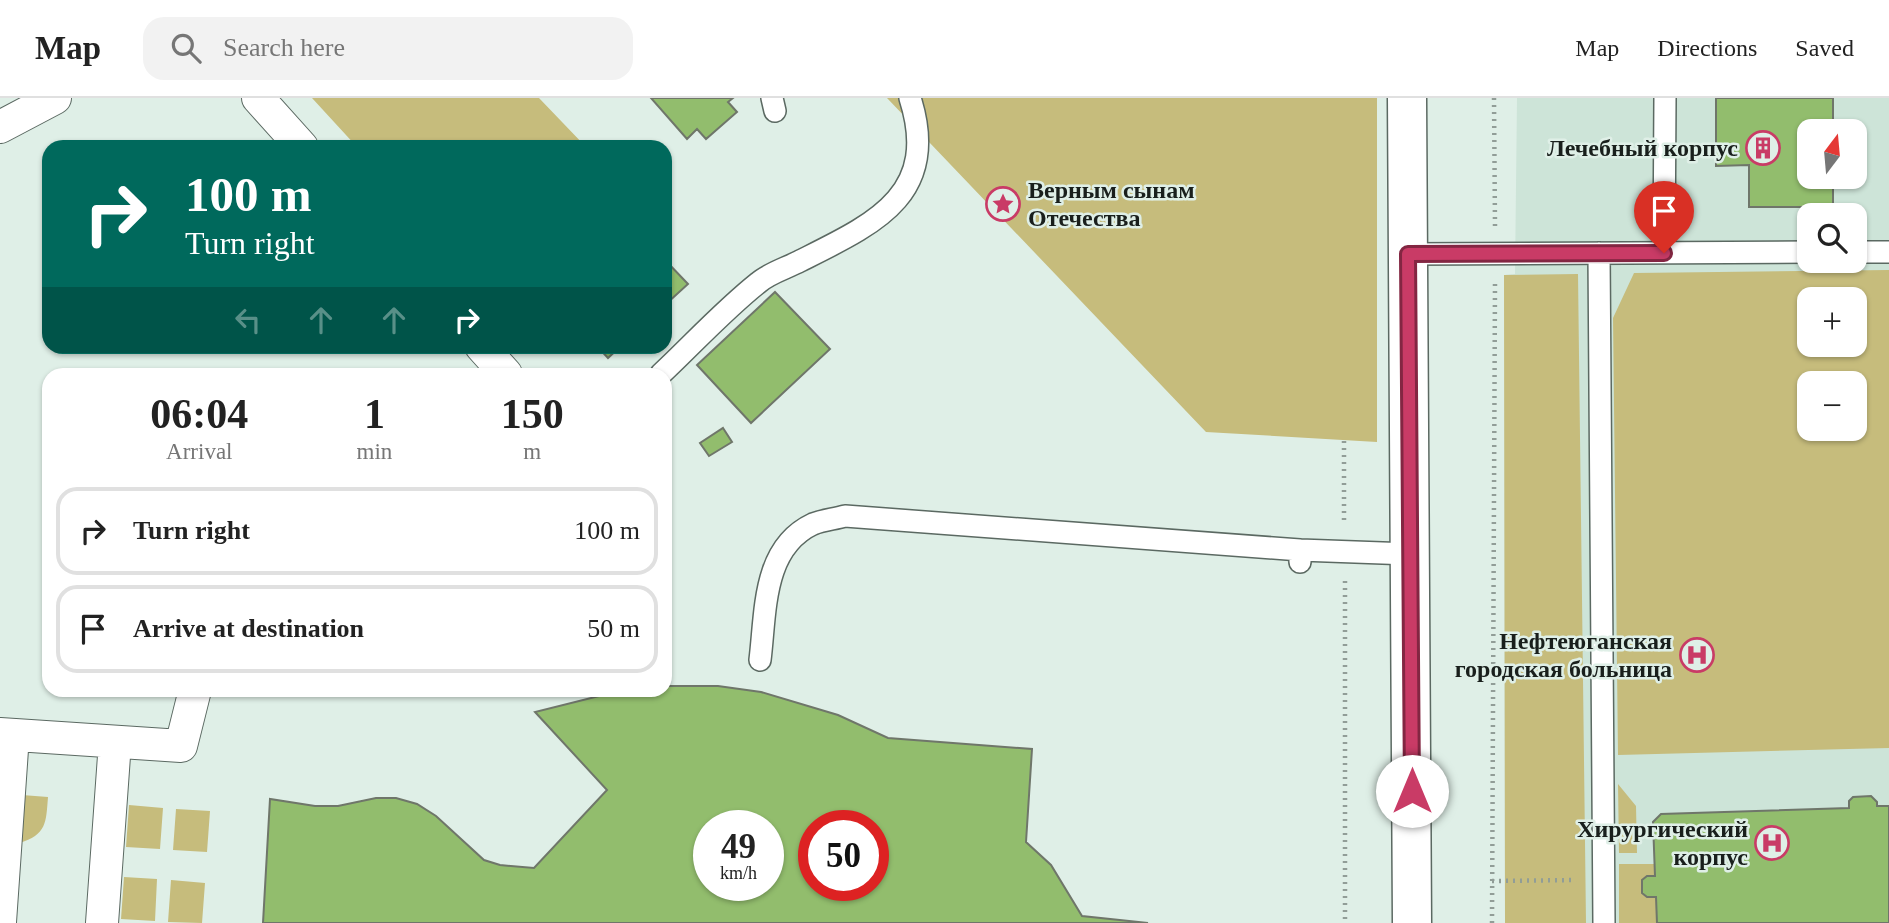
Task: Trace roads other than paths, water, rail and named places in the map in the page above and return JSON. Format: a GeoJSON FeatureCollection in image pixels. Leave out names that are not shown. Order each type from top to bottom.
{"type":"FeatureCollection","features":[{"type":"Feature","properties":{"kind":"main road"},"geometry":{"type":"LineString","coordinates":[[1408,98],[1412,923]]}},
{"type":"Feature","properties":{"kind":"street"},"geometry":{"type":"LineString","coordinates":[[0,127],[55,98]]}},
{"type":"Feature","properties":{"kind":"street"},"geometry":{"type":"LineString","coordinates":[[258,98],[296,140]]}},
{"type":"Feature","properties":{"kind":"street"},"geometry":{"type":"LineString","coordinates":[[488,354],[501,368]]}},
{"type":"Feature","properties":{"kind":"street"},"geometry":{"type":"LineString","coordinates":[[0,922],[6,734],[181,746],[193,697]]}},
{"type":"Feature","properties":{"kind":"street"},"geometry":{"type":"LineString","coordinates":[[102,923],[115,741]]}},
{"type":"Feature","properties":{"kind":"lane"},"geometry":{"type":"LineString","coordinates":[[667,368],[759,281],[878,218],[899,198],[914,171],[919,146],[916,117],[910,98]]}},
{"type":"Feature","properties":{"kind":"lane"},"geometry":{"type":"LineString","coordinates":[[1664,253],[1665,98]]}},
{"type":"Feature","properties":{"kind":"lane"},"geometry":{"type":"LineString","coordinates":[[1408,254],[1797,252]]}},
{"type":"Feature","properties":{"kind":"lane"},"geometry":{"type":"LineString","coordinates":[[1867,252],[1889,252]]}},
{"type":"Feature","properties":{"kind":"lane"},"geometry":{"type":"LineString","coordinates":[[1599,253],[1604,923]]}},
{"type":"Feature","properties":{"kind":"lane"},"geometry":{"type":"LineString","coordinates":[[760,660],[770,577],[786,545],[813,524],[845,516],[1300,556],[1345,552],[1410,554]]}},
{"type":"Feature","properties":{"kind":"place","name":"Лечебный корпус"},"geometry":{"type":"Point","coordinates":[1763,148]}},
{"type":"Feature","properties":{"kind":"place","name":"Верным сынам Отечества"},"geometry":{"type":"Point","coordinates":[1003,204]}},
{"type":"Feature","properties":{"kind":"place","name":"Нефтеюганская городская больница"},"geometry":{"type":"Point","coordinates":[1697,655]}},
{"type":"Feature","properties":{"kind":"place","name":"Хирургический корпус"},"geometry":{"type":"Point","coordinates":[1772,843]}}]}
